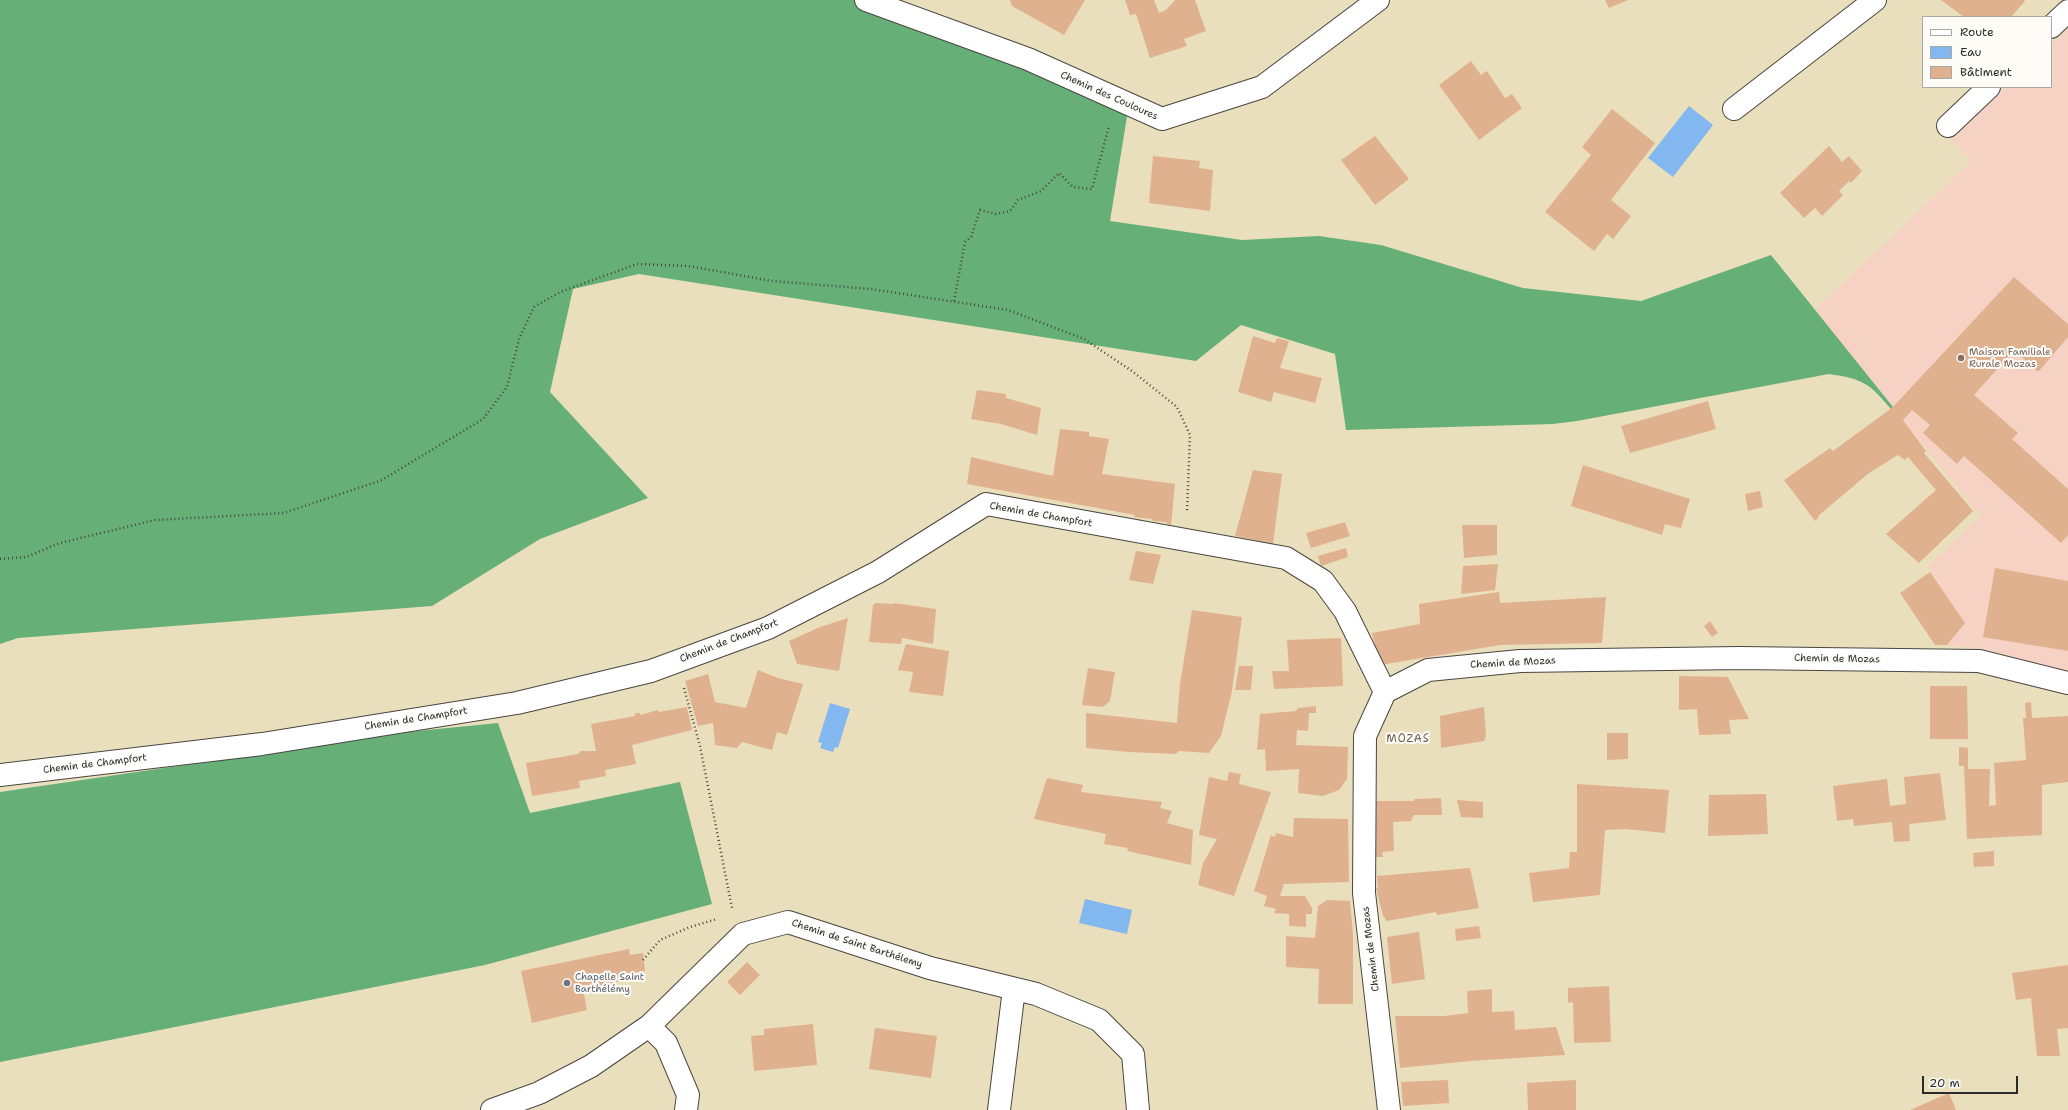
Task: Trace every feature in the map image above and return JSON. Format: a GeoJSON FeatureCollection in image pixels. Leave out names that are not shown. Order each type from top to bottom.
{"type":"FeatureCollection","features":[{"type":"Feature","properties":{"kind":"street","name":"Chemin des Couloures"},"geometry":{"type":"LineString","coordinates":[[866,0],[1028,59],[1162,119],[1262,88],[1378,0]]}},
{"type":"Feature","properties":{"kind":"street"},"geometry":{"type":"LineString","coordinates":[[1734,109],[1875,0]]}},
{"type":"Feature","properties":{"kind":"street"},"geometry":{"type":"LineString","coordinates":[[2052,26],[2068,11]]}},
{"type":"Feature","properties":{"kind":"street"},"geometry":{"type":"LineString","coordinates":[[1948,126],[1988,88]]}},
{"type":"Feature","properties":{"kind":"street","name":"Chemin de Champfort"},"geometry":{"type":"LineString","coordinates":[[0,775],[262,744],[517,703],[651,671],[768,628],[871,575],[986,504],[1286,558],[1323,581],[1345,611],[1385,692]]}},
{"type":"Feature","properties":{"kind":"street","name":"Chemin de Mozas"},"geometry":{"type":"LineString","coordinates":[[1389,1110],[1364,893],[1365,736],[1385,692],[1428,670],[1520,661],[1724,658],[1979,661],[2068,683]]}},
{"type":"Feature","properties":{"kind":"street","name":"Chemin de Saint Barthélemy"},"geometry":{"type":"LineString","coordinates":[[492,1110],[539,1093],[591,1066],[649,1026],[743,934],[788,922],[930,968],[1036,994],[1099,1020],[1133,1054],[1138,1110]]}},
{"type":"Feature","properties":{"kind":"street"},"geometry":{"type":"LineString","coordinates":[[999,1110],[1014,989]]}},
{"type":"Feature","properties":{"kind":"street"},"geometry":{"type":"LineString","coordinates":[[649,1026],[666,1043],[688,1096],[686,1110]]}},
{"type":"Feature","properties":{"kind":"path"},"geometry":{"type":"LineString","coordinates":[[954,301],[965,242],[971,237],[980,210],[996,214],[1010,211],[1018,200],[1040,192],[1059,173],[1073,187],[1092,189],[1104,150],[1116,99]]}},
{"type":"Feature","properties":{"kind":"path"},"geometry":{"type":"LineString","coordinates":[[0,559],[26,557],[60,542],[156,520],[284,513],[382,480],[483,419],[507,387],[519,339],[534,308],[560,292],[637,264],[689,266],[772,280],[871,289],[1008,310],[1084,339],[1132,371],[1177,407],[1190,434],[1185,541]]}},
{"type":"Feature","properties":{"kind":"path"},"geometry":{"type":"LineString","coordinates":[[676,662],[700,746],[730,901]]}},
{"type":"Feature","properties":{"kind":"path"},"geometry":{"type":"LineString","coordinates":[[643,960],[660,940],[690,927],[709,921]]}},
{"type":"Feature","properties":{"kind":"shaded area","name":"Maison Familiale Rurale Mozas"},"geometry":{"type":"Polygon","coordinates":[[[2068,28],[2068,671],[2052,669],[1997,652],[1947,645],[1965,623],[1927,567],[1980,516],[1815,310],[1971,161],[1951,140],[2005,88],[2052,88],[2052,43],[2068,28]]]}},
{"type":"Feature","properties":{"kind":"green space"},"geometry":{"type":"Polygon","coordinates":[[[0,0],[876,0],[1130,98],[1110,221],[1242,240],[1319,236],[1381,245],[1523,288],[1641,301],[1771,255],[1893,407],[1891,409],[1877,393],[1858,380],[1829,374],[1577,421],[1553,424],[1346,430],[1335,354],[1241,325],[1196,361],[639,274],[573,289],[550,392],[648,498],[540,539],[432,606],[18,638],[0,644],[0,0]]]}},
{"type":"Feature","properties":{"kind":"green space"},"geometry":{"type":"Polygon","coordinates":[[[498,723],[530,813],[680,782],[712,904],[485,965],[0,1062],[0,792],[417,731],[498,723]]]}},
{"type":"Feature","properties":{"kind":"water"},"geometry":{"type":"Polygon","coordinates":[[[1689,106],[1713,125],[1673,177],[1648,158],[1689,106]]]}},
{"type":"Feature","properties":{"kind":"water"},"geometry":{"type":"Polygon","coordinates":[[[830,703],[850,709],[838,748],[835,747],[833,752],[820,748],[822,743],[818,742],[830,703]]]}},
{"type":"Feature","properties":{"kind":"water"},"geometry":{"type":"Polygon","coordinates":[[[1085,899],[1132,910],[1127,934],[1079,923],[1085,899]]]}},
{"type":"Feature","properties":{"kind":"building"},"geometry":{"type":"Polygon","coordinates":[[[1010,0],[1085,0],[1064,35],[1012,6],[1010,0]]]}},
{"type":"Feature","properties":{"kind":"building"},"geometry":{"type":"Polygon","coordinates":[[[1125,0],[1154,0],[1159,13],[1166,10],[1175,0],[1195,0],[1206,31],[1184,39],[1187,46],[1150,58],[1136,14],[1130,15],[1125,0]]]}},
{"type":"Feature","properties":{"kind":"building"},"geometry":{"type":"Polygon","coordinates":[[[1605,0],[1628,0],[1609,8],[1605,0]]]}},
{"type":"Feature","properties":{"kind":"building"},"geometry":{"type":"Polygon","coordinates":[[[1941,0],[2025,1],[2012,16],[1963,16],[1941,0]]]}},
{"type":"Feature","properties":{"kind":"building"},"geometry":{"type":"Polygon","coordinates":[[[1471,61],[1481,75],[1487,71],[1505,98],[1512,94],[1522,108],[1479,140],[1439,85],[1471,61]]]}},
{"type":"Feature","properties":{"kind":"building"},"geometry":{"type":"Polygon","coordinates":[[[1612,109],[1655,143],[1611,200],[1631,216],[1613,239],[1607,234],[1594,251],[1545,212],[1591,155],[1582,147],[1612,109]]]}},
{"type":"Feature","properties":{"kind":"building"},"geometry":{"type":"Polygon","coordinates":[[[1375,136],[1409,179],[1375,205],[1341,160],[1375,136]]]}},
{"type":"Feature","properties":{"kind":"building"},"geometry":{"type":"Polygon","coordinates":[[[1829,146],[1842,162],[1849,156],[1862,171],[1851,183],[1849,181],[1839,191],[1843,195],[1822,216],[1815,208],[1804,218],[1780,193],[1829,146]]]}},
{"type":"Feature","properties":{"kind":"building"},"geometry":{"type":"Polygon","coordinates":[[[1153,156],[1200,161],[1199,168],[1213,170],[1210,211],[1149,203],[1153,156]]]}},
{"type":"Feature","properties":{"kind":"building"},"geometry":{"type":"Polygon","coordinates":[[[2014,277],[2068,324],[2068,337],[2038,372],[2014,350],[1974,395],[2018,433],[2012,439],[2068,489],[2068,535],[2061,543],[1964,456],[1957,464],[1923,433],[1930,425],[1912,410],[1903,420],[1926,451],[1924,453],[1973,511],[1919,563],[1886,534],[1936,490],[1908,457],[1905,460],[1898,455],[1869,473],[1818,516],[1819,517],[1815,521],[1784,480],[1830,448],[1833,451],[1893,407],[2014,277]]]}},
{"type":"Feature","properties":{"kind":"building"},"geometry":{"type":"Polygon","coordinates":[[[1253,336],[1275,343],[1277,338],[1289,341],[1280,368],[1322,378],[1315,403],[1274,392],[1271,402],[1238,392],[1253,336]]]}},
{"type":"Feature","properties":{"kind":"building"},"geometry":{"type":"Polygon","coordinates":[[[977,390],[1006,394],[1006,398],[1041,408],[1037,435],[1001,424],[971,419],[977,390]]]}},
{"type":"Feature","properties":{"kind":"building"},"geometry":{"type":"Polygon","coordinates":[[[1708,401],[1716,429],[1630,453],[1621,426],[1708,401]]]}},
{"type":"Feature","properties":{"kind":"building"},"geometry":{"type":"Polygon","coordinates":[[[1060,429],[1089,432],[1089,436],[1109,439],[1102,474],[1175,484],[1171,525],[1167,524],[1167,522],[1134,517],[1135,515],[967,484],[971,457],[1053,476],[1060,429]]]}},
{"type":"Feature","properties":{"kind":"building"},"geometry":{"type":"Polygon","coordinates":[[[1583,465],[1690,499],[1681,528],[1665,524],[1662,535],[1571,506],[1583,465]]]}},
{"type":"Feature","properties":{"kind":"building"},"geometry":{"type":"Polygon","coordinates":[[[1253,470],[1282,474],[1273,544],[1235,536],[1253,470]]]}},
{"type":"Feature","properties":{"kind":"building"},"geometry":{"type":"Polygon","coordinates":[[[1760,491],[1763,507],[1748,511],[1745,494],[1760,491]]]}},
{"type":"Feature","properties":{"kind":"building"},"geometry":{"type":"Polygon","coordinates":[[[1345,522],[1350,536],[1311,548],[1306,533],[1345,522]]]}},
{"type":"Feature","properties":{"kind":"building"},"geometry":{"type":"Polygon","coordinates":[[[1462,525],[1497,525],[1497,555],[1464,558],[1462,525]]]}},
{"type":"Feature","properties":{"kind":"building"},"geometry":{"type":"Polygon","coordinates":[[[1346,548],[1348,557],[1321,566],[1318,556],[1346,548]]]}},
{"type":"Feature","properties":{"kind":"building"},"geometry":{"type":"Polygon","coordinates":[[[1136,551],[1161,555],[1153,584],[1129,580],[1136,551]]]}},
{"type":"Feature","properties":{"kind":"building"},"geometry":{"type":"Polygon","coordinates":[[[1498,564],[1495,590],[1461,594],[1463,566],[1498,564]]]}},
{"type":"Feature","properties":{"kind":"building"},"geometry":{"type":"Polygon","coordinates":[[[1995,568],[2068,581],[2068,651],[1983,637],[1995,568]]]}},
{"type":"Feature","properties":{"kind":"building"},"geometry":{"type":"Polygon","coordinates":[[[1930,572],[1965,623],[1947,645],[1935,645],[1900,593],[1930,572]]]}},
{"type":"Feature","properties":{"kind":"building"},"geometry":{"type":"Polygon","coordinates":[[[1499,592],[1500,603],[1606,597],[1602,643],[1500,645],[1380,665],[1372,633],[1420,624],[1419,604],[1499,592]]]}},
{"type":"Feature","properties":{"kind":"building"},"geometry":{"type":"Polygon","coordinates":[[[876,603],[894,603],[936,609],[933,644],[902,638],[901,644],[869,642],[873,605],[876,603]]]}},
{"type":"Feature","properties":{"kind":"building"},"geometry":{"type":"Polygon","coordinates":[[[1192,610],[1242,617],[1232,691],[1221,736],[1209,753],[1179,751],[1176,754],[1086,748],[1086,713],[1177,723],[1180,684],[1192,610]]]}},
{"type":"Feature","properties":{"kind":"building"},"geometry":{"type":"Polygon","coordinates":[[[848,618],[839,671],[797,664],[789,641],[820,627],[848,618]]]}},
{"type":"Feature","properties":{"kind":"building"},"geometry":{"type":"Polygon","coordinates":[[[1710,621],[1718,633],[1712,637],[1704,626],[1710,621]]]}},
{"type":"Feature","properties":{"kind":"building"},"geometry":{"type":"Polygon","coordinates":[[[1341,638],[1343,686],[1274,689],[1272,671],[1289,671],[1287,640],[1341,638]]]}},
{"type":"Feature","properties":{"kind":"building"},"geometry":{"type":"Polygon","coordinates":[[[906,644],[949,651],[943,696],[909,692],[913,672],[898,670],[906,644]]]}},
{"type":"Feature","properties":{"kind":"building"},"geometry":{"type":"Polygon","coordinates":[[[1239,666],[1253,666],[1251,690],[1235,690],[1239,666]]]}},
{"type":"Feature","properties":{"kind":"building"},"geometry":{"type":"Polygon","coordinates":[[[1088,668],[1115,672],[1110,701],[1103,707],[1082,705],[1088,668]]]}},
{"type":"Feature","properties":{"kind":"building"},"geometry":{"type":"Polygon","coordinates":[[[758,670],[778,678],[803,684],[787,735],[777,732],[772,750],[742,742],[737,748],[715,745],[713,723],[698,726],[685,681],[708,674],[715,702],[746,708],[758,670]]]}},
{"type":"Feature","properties":{"kind":"building"},"geometry":{"type":"Polygon","coordinates":[[[1679,676],[1728,677],[1749,719],[1729,720],[1731,734],[1699,735],[1697,709],[1679,710],[1679,676]]]}},
{"type":"Feature","properties":{"kind":"building"},"geometry":{"type":"Polygon","coordinates":[[[1930,686],[1967,686],[1968,739],[1930,739],[1930,686]]]}},
{"type":"Feature","properties":{"kind":"building"},"geometry":{"type":"Polygon","coordinates":[[[2031,702],[2032,718],[2068,716],[2068,782],[2042,785],[2042,835],[1967,839],[1964,766],[1959,766],[1959,747],[1968,748],[1968,769],[1990,769],[1989,806],[1996,805],[1994,763],[2026,760],[2023,718],[2026,718],[2025,703],[2031,702]]]}},
{"type":"Feature","properties":{"kind":"building"},"geometry":{"type":"Polygon","coordinates":[[[1316,706],[1316,713],[1309,713],[1308,731],[1297,730],[1296,745],[1348,747],[1347,779],[1339,790],[1323,796],[1298,793],[1299,769],[1266,771],[1265,749],[1257,750],[1260,714],[1296,711],[1298,708],[1316,706]]]}},
{"type":"Feature","properties":{"kind":"building"},"geometry":{"type":"Polygon","coordinates":[[[687,707],[692,730],[632,745],[636,764],[605,770],[606,776],[579,781],[580,788],[532,796],[526,763],[578,754],[581,751],[596,751],[591,724],[635,716],[635,713],[640,713],[640,715],[658,710],[659,712],[687,707]]]}},
{"type":"Feature","properties":{"kind":"building"},"geometry":{"type":"Polygon","coordinates":[[[1484,707],[1486,736],[1484,741],[1441,748],[1440,716],[1484,707]]]}},
{"type":"Feature","properties":{"kind":"building"},"geometry":{"type":"Polygon","coordinates":[[[1607,733],[1628,733],[1628,759],[1607,760],[1607,733]]]}},
{"type":"Feature","properties":{"kind":"building"},"geometry":{"type":"Polygon","coordinates":[[[1229,772],[1241,774],[1239,784],[1271,792],[1234,896],[1198,885],[1203,863],[1217,839],[1199,835],[1209,777],[1227,781],[1229,772]]]}},
{"type":"Feature","properties":{"kind":"building"},"geometry":{"type":"Polygon","coordinates":[[[1940,773],[1946,820],[1909,824],[1910,841],[1894,842],[1892,822],[1854,826],[1853,819],[1837,821],[1833,786],[1887,779],[1890,806],[1906,804],[1904,777],[1940,773]]]}},
{"type":"Feature","properties":{"kind":"building"},"geometry":{"type":"Polygon","coordinates":[[[1047,778],[1083,785],[1081,792],[1162,802],[1160,808],[1172,811],[1167,823],[1193,830],[1191,865],[1127,851],[1128,848],[1104,844],[1106,834],[1034,819],[1047,778]]]}},
{"type":"Feature","properties":{"kind":"building"},"geometry":{"type":"Polygon","coordinates":[[[1577,784],[1669,790],[1665,833],[1626,829],[1605,830],[1600,895],[1533,902],[1529,873],[1569,868],[1570,852],[1577,852],[1577,784]]]}},
{"type":"Feature","properties":{"kind":"building"},"geometry":{"type":"Polygon","coordinates":[[[1766,794],[1768,834],[1708,836],[1709,795],[1766,794]]]}},
{"type":"Feature","properties":{"kind":"building"},"geometry":{"type":"Polygon","coordinates":[[[1441,798],[1442,815],[1414,815],[1411,821],[1393,822],[1394,851],[1382,852],[1383,857],[1376,857],[1371,801],[1414,801],[1414,799],[1441,798]]]}},
{"type":"Feature","properties":{"kind":"building"},"geometry":{"type":"Polygon","coordinates":[[[1457,800],[1483,802],[1483,818],[1461,817],[1457,800]]]}},
{"type":"Feature","properties":{"kind":"building"},"geometry":{"type":"Polygon","coordinates":[[[1294,818],[1348,819],[1349,882],[1284,884],[1280,896],[1305,896],[1312,908],[1312,914],[1306,914],[1306,927],[1289,926],[1289,914],[1274,913],[1276,909],[1264,906],[1267,896],[1254,891],[1271,835],[1275,837],[1276,833],[1293,837],[1294,818]]]}},
{"type":"Feature","properties":{"kind":"building"},"geometry":{"type":"Polygon","coordinates":[[[1994,851],[1994,866],[1974,867],[1973,853],[1994,851]]]}},
{"type":"Feature","properties":{"kind":"building"},"geometry":{"type":"Polygon","coordinates":[[[1470,868],[1479,908],[1437,915],[1436,912],[1387,921],[1383,916],[1376,888],[1378,888],[1377,876],[1470,868]]]}},
{"type":"Feature","properties":{"kind":"building"},"geometry":{"type":"Polygon","coordinates":[[[1327,900],[1350,901],[1353,934],[1353,1004],[1318,1004],[1319,969],[1286,967],[1286,936],[1315,938],[1318,906],[1327,900]]]}},
{"type":"Feature","properties":{"kind":"building"},"geometry":{"type":"Polygon","coordinates":[[[1479,926],[1481,938],[1456,941],[1455,929],[1479,926]]]}},
{"type":"Feature","properties":{"kind":"building"},"geometry":{"type":"Polygon","coordinates":[[[1419,932],[1425,979],[1392,984],[1387,937],[1419,932]]]}},
{"type":"Feature","properties":{"kind":"building","name":"Chapelle Saint Barthélémy"},"geometry":{"type":"Polygon","coordinates":[[[629,949],[630,955],[643,953],[645,971],[633,973],[634,978],[583,989],[587,1010],[532,1023],[521,971],[629,949]]]}},
{"type":"Feature","properties":{"kind":"building"},"geometry":{"type":"Polygon","coordinates":[[[747,962],[760,975],[740,995],[727,982],[747,962]]]}},
{"type":"Feature","properties":{"kind":"building"},"geometry":{"type":"Polygon","coordinates":[[[2068,965],[2068,1028],[2057,1029],[2060,1056],[2037,1056],[2031,998],[2016,1000],[2012,973],[2068,965]]]}},
{"type":"Feature","properties":{"kind":"building"},"geometry":{"type":"Polygon","coordinates":[[[1609,986],[1611,1042],[1574,1043],[1573,1002],[1568,1003],[1568,988],[1609,986]]]}},
{"type":"Feature","properties":{"kind":"building"},"geometry":{"type":"Polygon","coordinates":[[[1492,989],[1492,1012],[1514,1011],[1515,1030],[1556,1027],[1565,1055],[1470,1061],[1400,1068],[1395,1016],[1444,1016],[1468,1013],[1467,991],[1492,989]]]}},
{"type":"Feature","properties":{"kind":"building"},"geometry":{"type":"Polygon","coordinates":[[[813,1024],[817,1065],[754,1071],[751,1036],[764,1035],[764,1029],[813,1024]]]}},
{"type":"Feature","properties":{"kind":"building"},"geometry":{"type":"Polygon","coordinates":[[[875,1028],[937,1036],[931,1078],[869,1069],[875,1028]]]}},
{"type":"Feature","properties":{"kind":"building"},"geometry":{"type":"Polygon","coordinates":[[[1448,1080],[1449,1103],[1403,1106],[1401,1082],[1448,1080]]]}},
{"type":"Feature","properties":{"kind":"building"},"geometry":{"type":"Polygon","coordinates":[[[1576,1080],[1576,1110],[1528,1110],[1527,1083],[1576,1080]]]}},
{"type":"Feature","properties":{"kind":"building"},"geometry":{"type":"Polygon","coordinates":[[[1949,1093],[1956,1110],[1910,1110],[1949,1093]]]}},
{"type":"Feature","properties":{"kind":"place","name":"Maison Familiale Rurale Mozas"},"geometry":{"type":"Point","coordinates":[1961,358]}},
{"type":"Feature","properties":{"kind":"place","name":"Chapelle Saint Barthélémy"},"geometry":{"type":"Point","coordinates":[567,983]}},
{"type":"Feature","properties":{"kind":"district","name":"MOZAS"},"geometry":{"type":"Point","coordinates":[1408,739]}}]}
